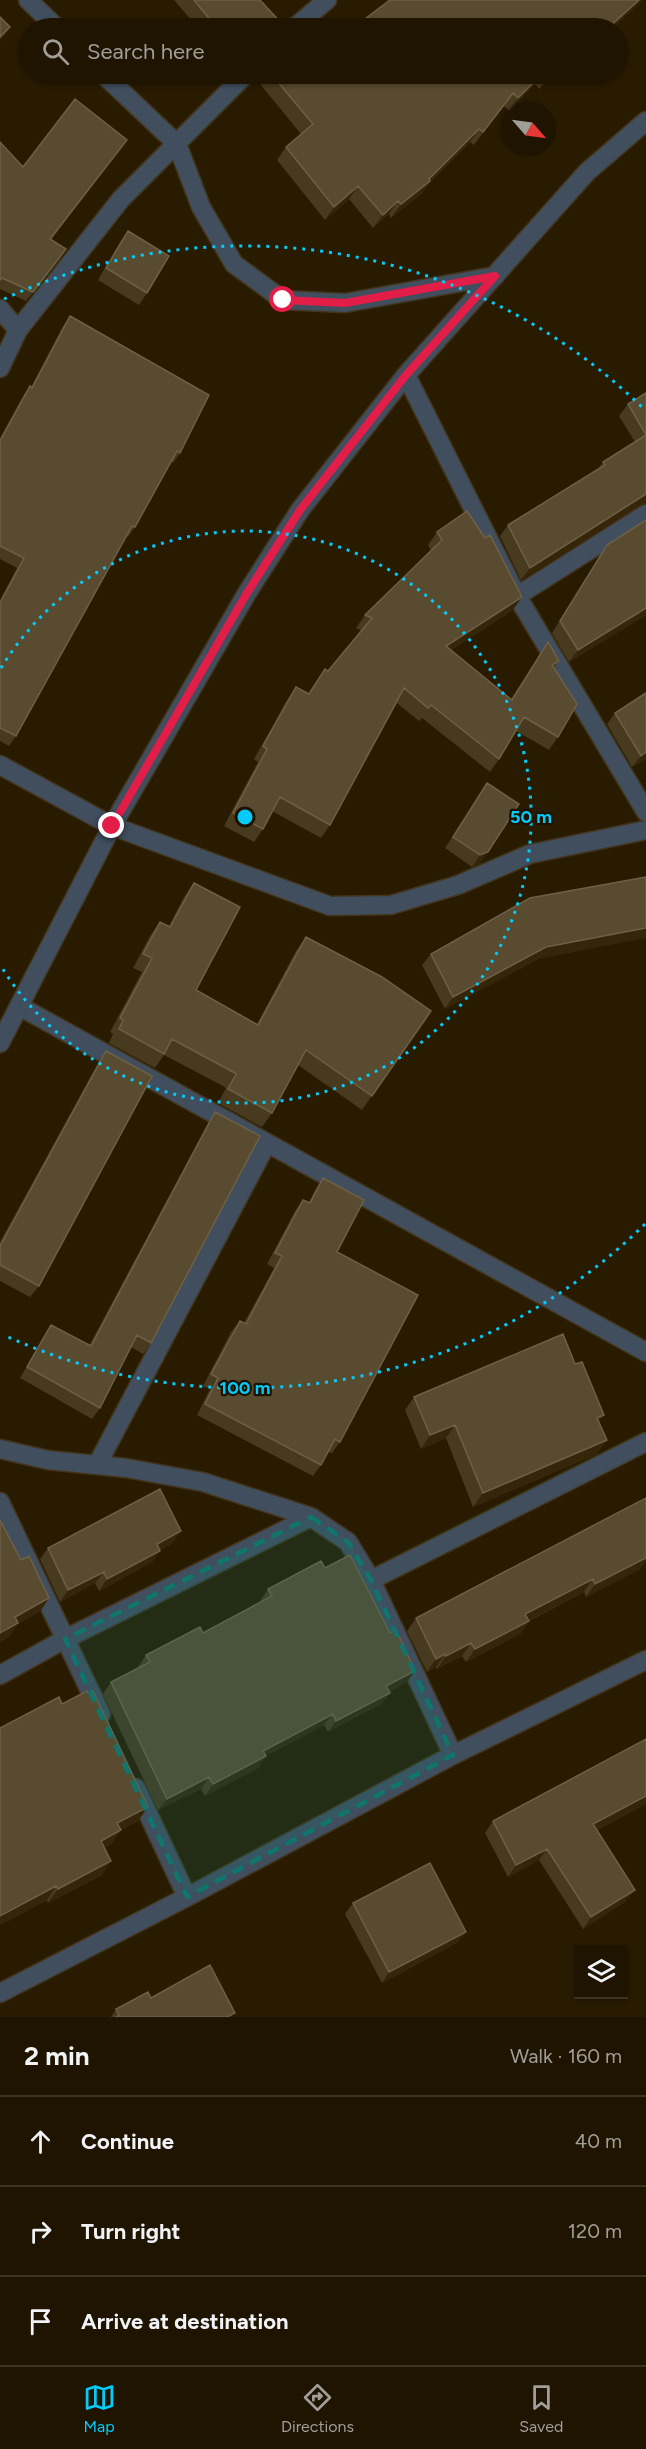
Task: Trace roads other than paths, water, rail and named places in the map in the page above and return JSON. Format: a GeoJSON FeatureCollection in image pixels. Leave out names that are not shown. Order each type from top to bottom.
{"type":"FeatureCollection","features":[{"type":"Feature","properties":{"kind":"street"},"geometry":{"type":"LineString","coordinates":[[28,0],[47,18]]}},
{"type":"Feature","properties":{"kind":"street"},"geometry":{"type":"LineString","coordinates":[[306,18],[327,0]]}},
{"type":"Feature","properties":{"kind":"street"},"geometry":{"type":"LineString","coordinates":[[114,84],[177,144],[201,207],[234,264],[283,300],[345,303],[495,276]]}},
{"type":"Feature","properties":{"kind":"street"},"geometry":{"type":"LineString","coordinates":[[0,368],[18,330],[121,199],[236,84]]}},
{"type":"Feature","properties":{"kind":"street"},"geometry":{"type":"LineString","coordinates":[[0,1043],[112,826],[247,593],[300,510],[406,375],[587,172],[646,121]]}},
{"type":"Feature","properties":{"kind":"street"},"geometry":{"type":"LineString","coordinates":[[0,309],[18,330]]}},
{"type":"Feature","properties":{"kind":"street"},"geometry":{"type":"LineString","coordinates":[[406,375],[517,596],[639,784],[646,812]]}},
{"type":"Feature","properties":{"kind":"street"},"geometry":{"type":"LineString","coordinates":[[517,596],[646,514]]}},
{"type":"Feature","properties":{"kind":"street"},"geometry":{"type":"LineString","coordinates":[[0,765],[112,826],[330,906],[391,905],[458,885],[530,854],[646,830]]}},
{"type":"Feature","properties":{"kind":"street"},"geometry":{"type":"LineString","coordinates":[[19,1006],[646,1352]]}},
{"type":"Feature","properties":{"kind":"street"},"geometry":{"type":"LineString","coordinates":[[97,1465],[267,1143]]}},
{"type":"Feature","properties":{"kind":"street"},"geometry":{"type":"LineString","coordinates":[[372,1580],[646,1442]]}},
{"type":"Feature","properties":{"kind":"street"},"geometry":{"type":"LineString","coordinates":[[0,1449],[48,1460],[97,1465],[203,1482],[311,1517],[348,1542],[372,1580],[453,1755]]}},
{"type":"Feature","properties":{"kind":"street"},"geometry":{"type":"LineString","coordinates":[[0,1502],[106,1725]]}},
{"type":"Feature","properties":{"kind":"street"},"geometry":{"type":"LineString","coordinates":[[0,1675],[66,1639],[311,1517]]}},
{"type":"Feature","properties":{"kind":"street"},"geometry":{"type":"LineString","coordinates":[[0,1993],[187,1897],[453,1755],[646,1660]]}},
{"type":"Feature","properties":{"kind":"street"},"geometry":{"type":"LineString","coordinates":[[126,1768],[187,1897]]}}]}
